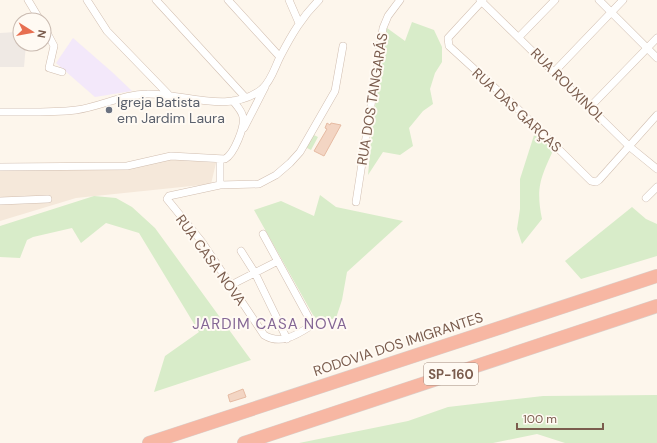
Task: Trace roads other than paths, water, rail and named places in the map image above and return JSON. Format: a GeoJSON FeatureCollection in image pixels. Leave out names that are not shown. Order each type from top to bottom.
{"type":"FeatureCollection","features":[{"type":"Feature","properties":{"kind":"highway","name":"RODOVIA DOS IMIGRANTES"},"geometry":{"type":"LineString","coordinates":[[149,443],[657,276]]}},
{"type":"Feature","properties":{"kind":"highway","name":"SP-160"},"geometry":{"type":"LineString","coordinates":[[244,443],[657,306]]}},
{"type":"Feature","properties":{"kind":"street"},"geometry":{"type":"LineString","coordinates":[[28,0],[35,12]]}},
{"type":"Feature","properties":{"kind":"street"},"geometry":{"type":"LineString","coordinates":[[87,0],[107,31],[168,94]]}},
{"type":"Feature","properties":{"kind":"street"},"geometry":{"type":"LineString","coordinates":[[156,0],[246,97]]}},
{"type":"Feature","properties":{"kind":"street"},"geometry":{"type":"LineString","coordinates":[[228,0],[280,56]]}},
{"type":"Feature","properties":{"kind":"street"},"geometry":{"type":"LineString","coordinates":[[289,0],[299,23]]}},
{"type":"Feature","properties":{"kind":"street"},"geometry":{"type":"LineString","coordinates":[[0,166],[127,166],[171,156],[222,160],[231,153],[280,56],[299,23],[319,0]]}},
{"type":"Feature","properties":{"kind":"street","name":"RUA DOS TANGARÁS"},"geometry":{"type":"LineString","coordinates":[[356,202],[383,28],[388,16],[400,0]]}},
{"type":"Feature","properties":{"kind":"street","name":"RUA ROUXINOL"},"geometry":{"type":"LineString","coordinates":[[482,0],[630,147],[657,169]]}},
{"type":"Feature","properties":{"kind":"street","name":"RUA DAS GARÇAS"},"geometry":{"type":"LineString","coordinates":[[482,0],[448,38],[448,46],[517,108],[592,181],[596,182],[599,180],[630,147]]}},
{"type":"Feature","properties":{"kind":"street"},"geometry":{"type":"LineString","coordinates":[[519,37],[555,0]]}},
{"type":"Feature","properties":{"kind":"street"},"geometry":{"type":"LineString","coordinates":[[599,0],[657,58]]}},
{"type":"Feature","properties":{"kind":"street"},"geometry":{"type":"LineString","coordinates":[[554,72],[624,0]]}},
{"type":"Feature","properties":{"kind":"street"},"geometry":{"type":"LineString","coordinates":[[590,107],[657,38]]}},
{"type":"Feature","properties":{"kind":"street"},"geometry":{"type":"LineString","coordinates":[[52,42],[54,46],[49,68],[62,72]]}},
{"type":"Feature","properties":{"kind":"street"},"geometry":{"type":"LineString","coordinates":[[222,160],[220,185],[259,184],[276,175],[290,163],[300,152],[335,90],[343,46]]}},
{"type":"Feature","properties":{"kind":"street"},"geometry":{"type":"LineString","coordinates":[[0,112],[76,110],[132,95],[168,94],[209,100],[234,101],[261,90],[268,82]]}},
{"type":"Feature","properties":{"kind":"street"},"geometry":{"type":"LineString","coordinates":[[234,101],[243,116],[240,135]]}},
{"type":"Feature","properties":{"kind":"street"},"geometry":{"type":"LineString","coordinates":[[630,147],[657,115]]}},
{"type":"Feature","properties":{"kind":"street","name":"RUA CASA NOVA"},"geometry":{"type":"LineString","coordinates":[[220,185],[169,196],[167,199],[168,203],[202,242],[264,335],[273,338],[287,339]]}},
{"type":"Feature","properties":{"kind":"street"},"geometry":{"type":"LineString","coordinates":[[646,198],[657,187]]}},
{"type":"Feature","properties":{"kind":"street"},"geometry":{"type":"LineString","coordinates":[[0,201],[48,199]]}},
{"type":"Feature","properties":{"kind":"street"},"geometry":{"type":"LineString","coordinates":[[241,251],[255,273],[287,339],[309,328],[311,322],[262,234]]}},
{"type":"Feature","properties":{"kind":"street"},"geometry":{"type":"LineString","coordinates":[[231,285],[278,261]]}},
{"type":"Feature","properties":{"kind":"place","name":"Igreja Batista em Jardim Laura"},"geometry":{"type":"Point","coordinates":[109,110]}},
{"type":"Feature","properties":{"kind":"district","name":"JARDIM CASA NOVA"},"geometry":{"type":"Point","coordinates":[270,324]}}]}
